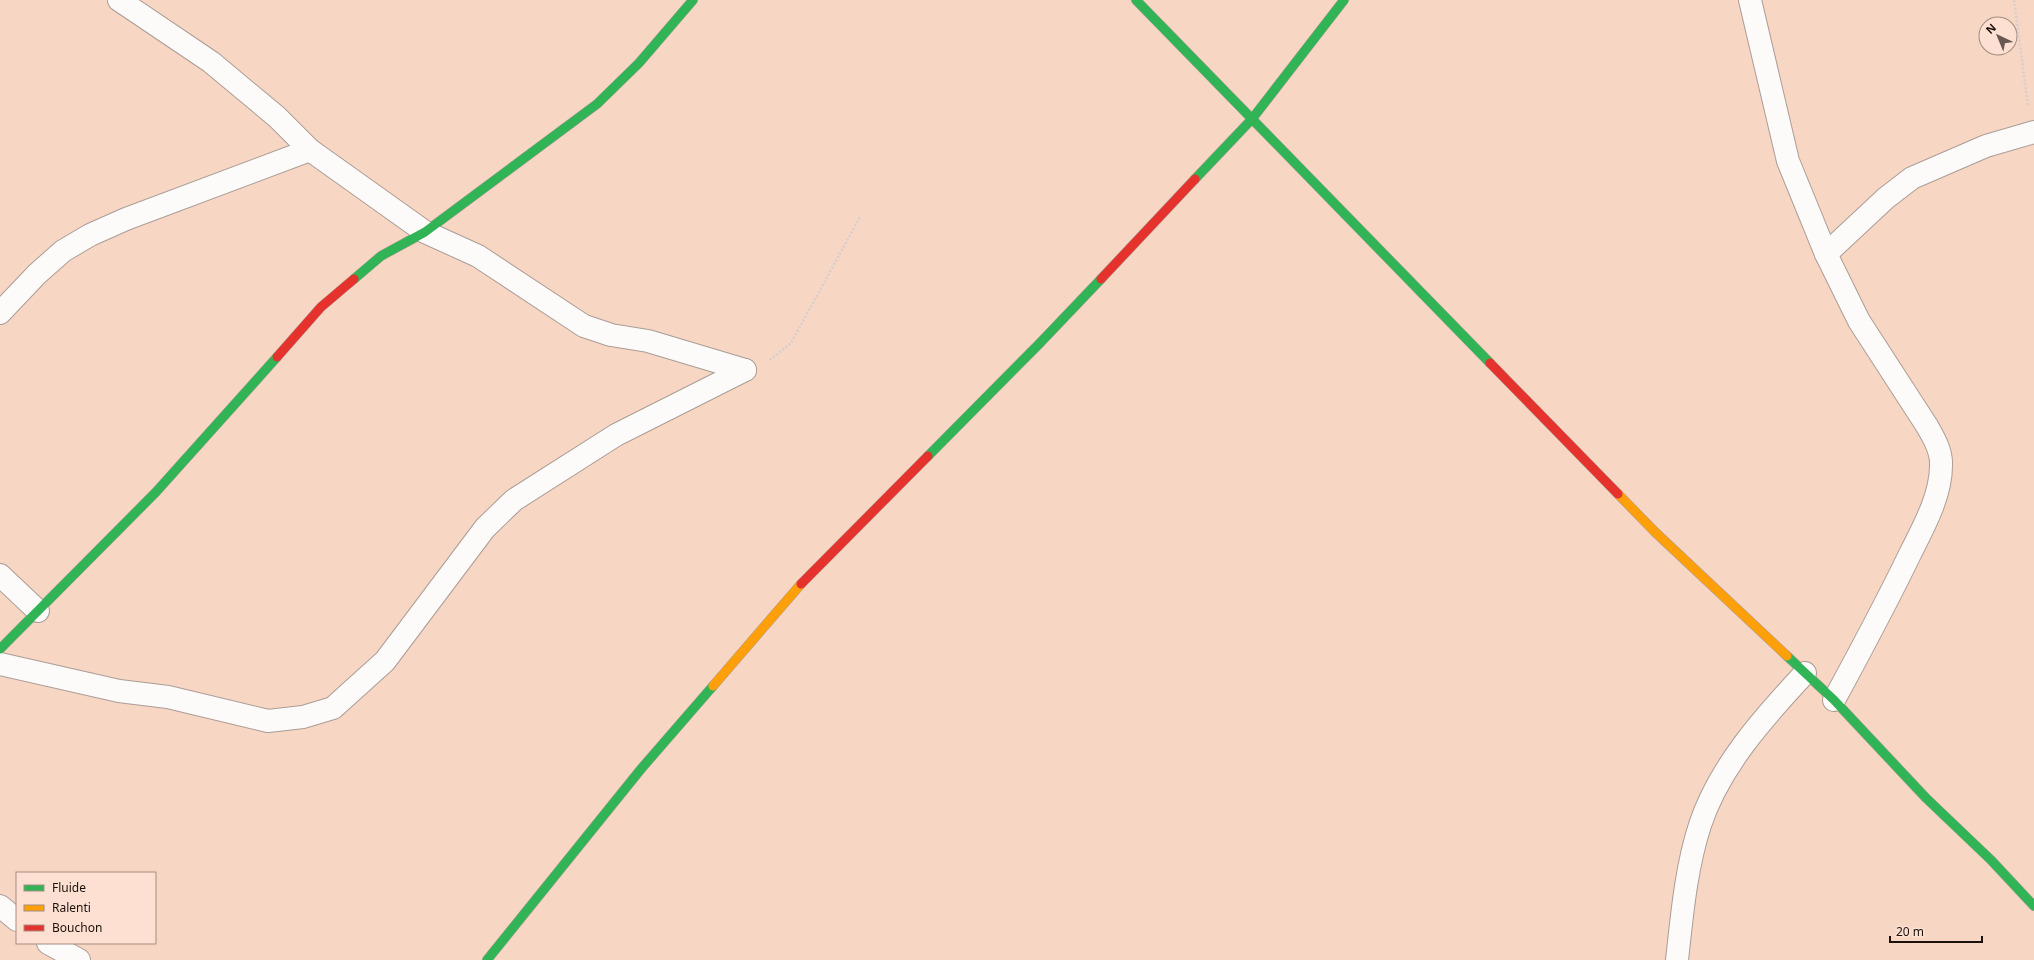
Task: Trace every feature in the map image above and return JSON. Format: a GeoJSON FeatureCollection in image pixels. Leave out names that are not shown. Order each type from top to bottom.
{"type":"FeatureCollection","features":[{"type":"Feature","properties":{"kind":"street"},"geometry":{"type":"LineString","coordinates":[[119,0],[227,75],[277,117],[310,150],[425,232],[478,256],[584,326],[612,335],[648,341],[745,370]]}},
{"type":"Feature","properties":{"kind":"street"},"geometry":{"type":"LineString","coordinates":[[0,649],[156,492],[321,306],[381,256],[425,232],[597,104],[639,63],[693,0]]}},
{"type":"Feature","properties":{"kind":"street"},"geometry":{"type":"LineString","coordinates":[[1136,0],[1655,532],[1834,700],[1926,798],[1991,860],[2034,906]]}},
{"type":"Feature","properties":{"kind":"street"},"geometry":{"type":"LineString","coordinates":[[487,960],[641,769],[804,580],[1040,343],[1252,119],[1344,0]]}},
{"type":"Feature","properties":{"kind":"street"},"geometry":{"type":"LineString","coordinates":[[1750,0],[1788,161],[1826,254],[1859,321],[1927,426],[1936,443],[1942,465],[1937,492],[1922,529],[1896,584],[1834,700]]}},
{"type":"Feature","properties":{"kind":"street"},"geometry":{"type":"LineString","coordinates":[[1826,254],[1854,226],[1912,178],[1986,146],[2032,132]]}},
{"type":"Feature","properties":{"kind":"street"},"geometry":{"type":"LineString","coordinates":[[0,313],[37,274],[64,252],[90,235],[126,219],[310,150]]}},
{"type":"Feature","properties":{"kind":"street"},"geometry":{"type":"LineString","coordinates":[[0,664],[119,691],[168,697],[268,722],[303,717],[333,708],[385,661],[485,528],[514,500],[616,435],[745,370]]}},
{"type":"Feature","properties":{"kind":"street"},"geometry":{"type":"LineString","coordinates":[[0,575],[38,611]]}},
{"type":"Feature","properties":{"kind":"street"},"geometry":{"type":"LineString","coordinates":[[1677,960],[1689,875],[1700,825],[1718,785],[1763,719],[1805,673]]}},
{"type":"Feature","properties":{"kind":"street"},"geometry":{"type":"LineString","coordinates":[[0,906],[16,919]]}},
{"type":"Feature","properties":{"kind":"street"},"geometry":{"type":"LineString","coordinates":[[50,944],[79,960]]}},
{"type":"Feature","properties":{"kind":"path"},"geometry":{"type":"LineString","coordinates":[[2014,0],[2032,132]]}},
{"type":"Feature","properties":{"kind":"path"},"geometry":{"type":"LineString","coordinates":[[745,370],[770,360],[791,343],[860,217]]}},
{"type":"Feature","properties":{"kind":"shaded area"},"geometry":{"type":"Polygon","coordinates":[[[0,0],[2034,0],[2034,960],[0,960],[0,0]]]}},
{"type":"Feature","properties":{"kind":"traffic: fast"},"geometry":{"type":"LineString","coordinates":[[354,279],[381,256],[425,232],[597,104],[639,63],[693,0]]}},
{"type":"Feature","properties":{"kind":"traffic: fast"},"geometry":{"type":"LineString","coordinates":[[1136,0],[1490,363]]}},
{"type":"Feature","properties":{"kind":"traffic: fast"},"geometry":{"type":"LineString","coordinates":[[1195,179],[1252,119],[1344,0]]}},
{"type":"Feature","properties":{"kind":"traffic: fast"},"geometry":{"type":"LineString","coordinates":[[928,456],[1101,279]]}},
{"type":"Feature","properties":{"kind":"traffic: fast"},"geometry":{"type":"LineString","coordinates":[[0,649],[156,492],[277,357]]}},
{"type":"Feature","properties":{"kind":"traffic: fast"},"geometry":{"type":"LineString","coordinates":[[1787,656],[1834,700],[1926,798],[1991,860],[2034,906]]}},
{"type":"Feature","properties":{"kind":"traffic: fast"},"geometry":{"type":"LineString","coordinates":[[487,960],[641,769],[713,686]]}},
{"type":"Feature","properties":{"kind":"traffic: slow"},"geometry":{"type":"LineString","coordinates":[[1618,494],[1655,532],[1787,656]]}},
{"type":"Feature","properties":{"kind":"traffic: slow"},"geometry":{"type":"LineString","coordinates":[[713,686],[801,584]]}},
{"type":"Feature","properties":{"kind":"traffic: jam"},"geometry":{"type":"LineString","coordinates":[[1101,279],[1195,179]]}},
{"type":"Feature","properties":{"kind":"traffic: jam"},"geometry":{"type":"LineString","coordinates":[[277,357],[321,307],[354,279]]}},
{"type":"Feature","properties":{"kind":"traffic: jam"},"geometry":{"type":"LineString","coordinates":[[1490,363],[1618,494]]}},
{"type":"Feature","properties":{"kind":"traffic: jam"},"geometry":{"type":"LineString","coordinates":[[801,584],[928,456]]}}]}
